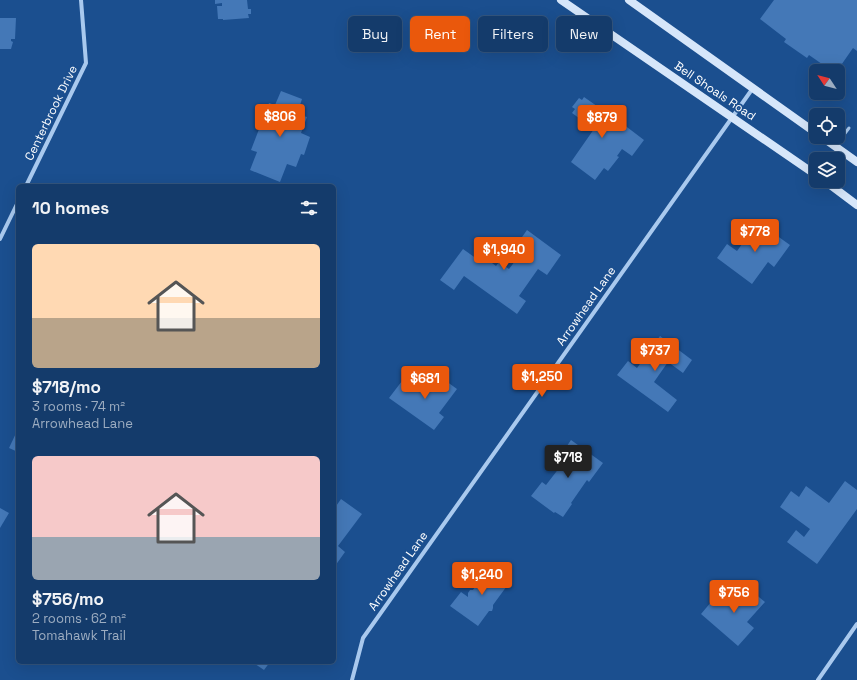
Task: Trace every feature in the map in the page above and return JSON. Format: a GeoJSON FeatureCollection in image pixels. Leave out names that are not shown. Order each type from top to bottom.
{"type":"FeatureCollection","features":[{"type":"Feature","properties":{"kind":"main road","name":"Bell Shoals Road"},"geometry":{"type":"LineString","coordinates":[[561,0],[809,170]]}},
{"type":"Feature","properties":{"kind":"main road","name":"Bell Shoals Road"},"geometry":{"type":"LineString","coordinates":[[631,1],[809,128]]}},
{"type":"Feature","properties":{"kind":"main road"},"geometry":{"type":"LineString","coordinates":[[831,144],[857,162]]}},
{"type":"Feature","properties":{"kind":"main road"},"geometry":{"type":"LineString","coordinates":[[834,188],[857,205]]}},
{"type":"Feature","properties":{"kind":"street","name":"Centerbrook Drive"},"geometry":{"type":"LineString","coordinates":[[27,184],[86,63],[81,0]]}},
{"type":"Feature","properties":{"kind":"street","name":"Arrowhead Lane"},"geometry":{"type":"LineString","coordinates":[[352,680],[363,638],[753,88]]}},
{"type":"Feature","properties":{"kind":"street"},"geometry":{"type":"LineString","coordinates":[[0,239],[16,206]]}},
{"type":"Feature","properties":{"kind":"street"},"geometry":{"type":"LineString","coordinates":[[818,680],[857,624]]}},
{"type":"Feature","properties":{"kind":"lane"},"geometry":{"type":"LineString","coordinates":[[835,147],[849,128]]}},
{"type":"Feature","properties":{"kind":"building"},"geometry":{"type":"Polygon","coordinates":[[[215,0],[247,0],[248,9],[251,9],[251,14],[248,14],[249,18],[218,19],[217,6],[222,6],[222,3],[215,4],[215,0]]]}},
{"type":"Feature","properties":{"kind":"building"},"geometry":{"type":"Polygon","coordinates":[[[774,0],[857,0],[857,51],[853,48],[842,64],[822,64],[809,55],[807,58],[784,42],[786,39],[760,19],[774,0]]]}},
{"type":"Feature","properties":{"kind":"building"},"geometry":{"type":"Polygon","coordinates":[[[0,18],[16,18],[15,39],[11,39],[13,42],[11,49],[0,49],[0,18]]]}},
{"type":"Feature","properties":{"kind":"building"},"geometry":{"type":"Polygon","coordinates":[[[281,91],[302,99],[297,114],[307,117],[301,133],[310,137],[304,155],[301,154],[296,167],[287,164],[280,182],[250,170],[257,152],[251,150],[269,103],[275,105],[281,91]]]}},
{"type":"Feature","properties":{"kind":"building"},"geometry":{"type":"Polygon","coordinates":[[[584,97],[614,118],[617,117],[620,120],[619,121],[644,140],[632,156],[622,149],[617,156],[619,157],[608,171],[604,168],[595,180],[571,162],[594,129],[572,113],[575,109],[572,107],[579,98],[582,100],[584,97]]]}},
{"type":"Feature","properties":{"kind":"building"},"geometry":{"type":"Polygon","coordinates":[[[758,222],[790,245],[774,267],[768,262],[752,284],[717,258],[727,244],[737,251],[758,222]]]}},
{"type":"Feature","properties":{"kind":"building"},"geometry":{"type":"Polygon","coordinates":[[[527,230],[561,255],[547,275],[538,269],[519,296],[526,301],[517,314],[464,276],[454,290],[440,280],[463,249],[477,259],[480,254],[496,266],[499,262],[509,269],[522,252],[515,247],[527,230]]]}},
{"type":"Feature","properties":{"kind":"building"},"geometry":{"type":"Polygon","coordinates":[[[660,336],[692,360],[683,373],[668,362],[654,382],[677,400],[668,412],[617,375],[628,361],[637,368],[660,336]]]}},
{"type":"Feature","properties":{"kind":"building"},"geometry":{"type":"Polygon","coordinates":[[[439,376],[457,389],[439,413],[444,417],[434,430],[389,398],[402,381],[416,391],[425,378],[433,384],[439,376]]]}},
{"type":"Feature","properties":{"kind":"building"},"geometry":{"type":"Polygon","coordinates":[[[16,433],[16,451],[9,448],[16,433]]]}},
{"type":"Feature","properties":{"kind":"building"},"geometry":{"type":"Polygon","coordinates":[[[571,440],[603,463],[589,482],[587,480],[563,517],[555,512],[554,513],[531,496],[542,482],[546,485],[563,463],[558,459],[571,440]]]}},
{"type":"Feature","properties":{"kind":"building"},"geometry":{"type":"Polygon","coordinates":[[[845,481],[857,490],[857,509],[817,564],[787,542],[796,530],[804,537],[810,529],[780,507],[791,491],[799,497],[806,486],[829,503],[845,481]]]}},
{"type":"Feature","properties":{"kind":"building"},"geometry":{"type":"Polygon","coordinates":[[[341,499],[362,514],[338,546],[345,552],[336,565],[336,506],[341,499]]]}},
{"type":"Feature","properties":{"kind":"building"},"geometry":{"type":"Polygon","coordinates":[[[0,508],[9,513],[0,528],[0,508]]]}},
{"type":"Feature","properties":{"kind":"building"},"geometry":{"type":"Polygon","coordinates":[[[491,564],[512,579],[493,605],[492,611],[489,611],[478,626],[450,606],[461,592],[468,597],[470,590],[473,590],[477,580],[482,577],[491,564]]]}},
{"type":"Feature","properties":{"kind":"building"},"geometry":{"type":"Polygon","coordinates":[[[748,588],[765,602],[747,622],[754,628],[738,646],[701,614],[717,595],[723,600],[732,589],[741,596],[748,588]]]}},
{"type":"Feature","properties":{"kind":"building"},"geometry":{"type":"Polygon","coordinates":[[[255,664],[268,664],[264,670],[255,664]]]}}]}
